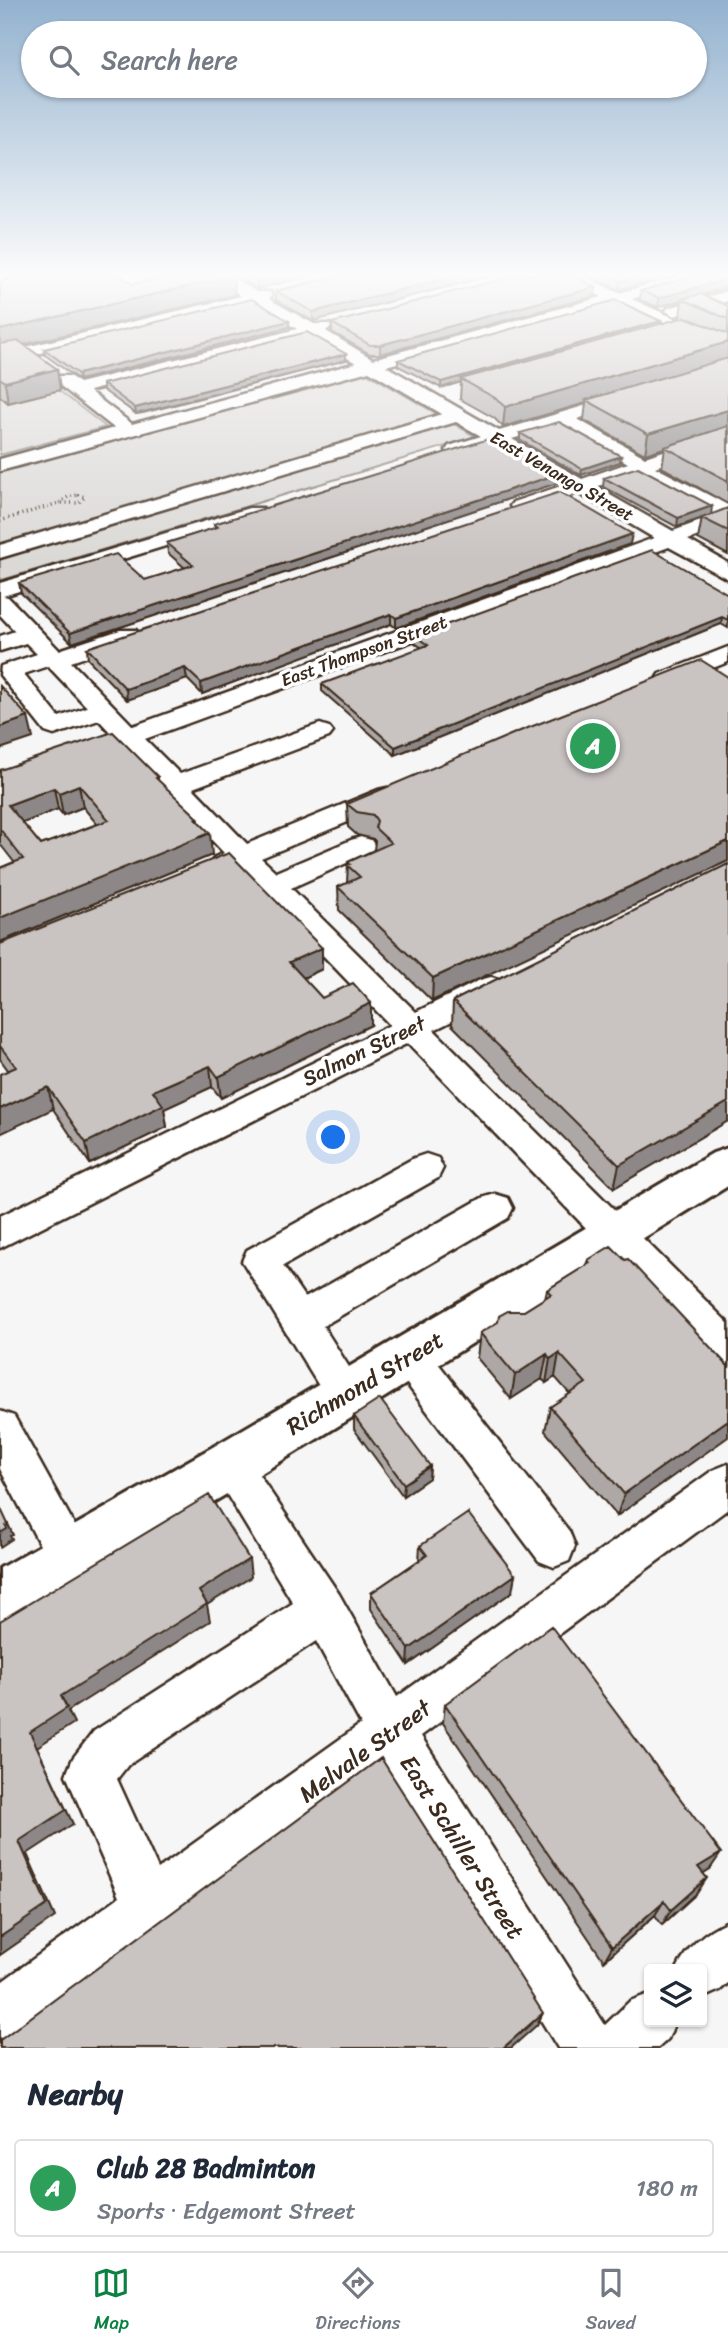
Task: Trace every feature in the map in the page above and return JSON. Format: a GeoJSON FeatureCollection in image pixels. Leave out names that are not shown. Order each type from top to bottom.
{"type":"FeatureCollection","features":[{"type":"Feature","properties":{"kind":"main road","name":"Richmond Street"},"geometry":{"type":"LineString","coordinates":[[0,1598],[229,1465],[728,1165]]}},
{"type":"Feature","properties":{"kind":"street"},"geometry":{"type":"LineString","coordinates":[[50,370],[128,430]]}},
{"type":"Feature","properties":{"kind":"street"},"geometry":{"type":"LineString","coordinates":[[76,389],[153,370]]}},
{"type":"Feature","properties":{"kind":"street"},"geometry":{"type":"LineString","coordinates":[[0,465],[355,370]]}},
{"type":"Feature","properties":{"kind":"street","name":"East Venango Street"},"geometry":{"type":"LineString","coordinates":[[380,370],[728,572]]}},
{"type":"Feature","properties":{"kind":"street"},"geometry":{"type":"LineString","coordinates":[[431,399],[458,392]]}},
{"type":"Feature","properties":{"kind":"street"},"geometry":{"type":"LineString","coordinates":[[431,458],[638,395]]}},
{"type":"Feature","properties":{"kind":"street"},"geometry":{"type":"LineString","coordinates":[[0,552],[458,415]]}},
{"type":"Feature","properties":{"kind":"street"},"geometry":{"type":"LineString","coordinates":[[561,418],[728,516]]}},
{"type":"Feature","properties":{"kind":"street"},"geometry":{"type":"LineString","coordinates":[[502,512],[728,436]]}},
{"type":"Feature","properties":{"kind":"street"},"geometry":{"type":"LineString","coordinates":[[0,590],[274,506]]}},
{"type":"Feature","properties":{"kind":"street","name":"East Thompson Street"},"geometry":{"type":"LineString","coordinates":[[90,751],[728,516]]}},
{"type":"Feature","properties":{"kind":"street"},"geometry":{"type":"LineString","coordinates":[[0,602],[243,856],[728,1349]]}},
{"type":"Feature","properties":{"kind":"street"},"geometry":{"type":"LineString","coordinates":[[104,710],[54,727],[9,671],[148,629]]}},
{"type":"Feature","properties":{"kind":"street"},"geometry":{"type":"LineString","coordinates":[[0,644],[31,634]]}},
{"type":"Feature","properties":{"kind":"street"},"geometry":{"type":"LineString","coordinates":[[639,691],[728,654]]}},
{"type":"Feature","properties":{"kind":"street"},"geometry":{"type":"LineString","coordinates":[[175,785],[320,732]]}},
{"type":"Feature","properties":{"kind":"street"},"geometry":{"type":"LineString","coordinates":[[204,872],[409,787]]}},
{"type":"Feature","properties":{"kind":"street"},"geometry":{"type":"LineString","coordinates":[[272,885],[361,846]]}},
{"type":"Feature","properties":{"kind":"street","name":"Salmon Street"},"geometry":{"type":"LineString","coordinates":[[3,1223],[522,973]]}},
{"type":"Feature","properties":{"kind":"street"},"geometry":{"type":"LineString","coordinates":[[346,1394],[260,1261],[426,1168]]}},
{"type":"Feature","properties":{"kind":"street"},"geometry":{"type":"LineString","coordinates":[[299,1321],[495,1208]]}},
{"type":"Feature","properties":{"kind":"street"},"geometry":{"type":"LineString","coordinates":[[409,1356],[554,1546]]}},
{"type":"Feature","properties":{"kind":"street"},"geometry":{"type":"LineString","coordinates":[[0,1429],[69,1557]]}},
{"type":"Feature","properties":{"kind":"street","name":"East Schiller Street"},"geometry":{"type":"LineString","coordinates":[[229,1465],[323,1610],[391,1732],[589,2048]]}},
{"type":"Feature","properties":{"kind":"street","name":"Melvale Street"},"geometry":{"type":"LineString","coordinates":[[0,2015],[728,1484]]}},
{"type":"Feature","properties":{"kind":"street"},"geometry":{"type":"LineString","coordinates":[[149,1906],[90,1775],[111,1748],[323,1610]]}},
{"type":"Feature","properties":{"kind":"street"},"geometry":{"type":"LineString","coordinates":[[707,1967],[728,1947]]}},
{"type":"Feature","properties":{"kind":"street"},"geometry":{"type":"LineString","coordinates":[[619,2048],[644,2025]]}},
{"type":"Feature","properties":{"kind":"path"},"geometry":{"type":"LineString","coordinates":[[0,521],[59,503],[66,498],[78,495],[86,499],[74,504],[59,503]]}},
{"type":"Feature","properties":{"kind":"shaded area"},"geometry":{"type":"Polygon","coordinates":[[[0,370],[32,370],[106,427],[0,455],[0,370]]]}},
{"type":"Feature","properties":{"kind":"shaded area"},"geometry":{"type":"Polygon","coordinates":[[[365,372],[476,437],[2,580],[0,578],[0,470],[365,372]]]}},
{"type":"Feature","properties":{"kind":"building"},"geometry":{"type":"Polygon","coordinates":[[[0,370],[55,370],[5,382],[0,378],[0,370]]]}},
{"type":"Feature","properties":{"kind":"building"},"geometry":{"type":"Polygon","coordinates":[[[72,370],[96,370],[78,374],[72,370]]]}},
{"type":"Feature","properties":{"kind":"building"},"geometry":{"type":"Polygon","coordinates":[[[160,370],[285,370],[135,408],[103,384],[160,370]]]}},
{"type":"Feature","properties":{"kind":"building"},"geometry":{"type":"Polygon","coordinates":[[[417,370],[486,370],[441,382],[417,370]]]}},
{"type":"Feature","properties":{"kind":"building"},"geometry":{"type":"Polygon","coordinates":[[[495,370],[633,370],[505,407],[495,398],[461,379],[495,370]]]}},
{"type":"Feature","properties":{"kind":"building"},"geometry":{"type":"Polygon","coordinates":[[[689,370],[728,370],[728,410],[648,434],[586,400],[689,370]]]}},
{"type":"Feature","properties":{"kind":"building"},"geometry":{"type":"Polygon","coordinates":[[[559,422],[621,456],[582,469],[520,433],[559,422]]]}},
{"type":"Feature","properties":{"kind":"building"},"geometry":{"type":"Polygon","coordinates":[[[728,426],[728,481],[665,447],[728,426]]]}},
{"type":"Feature","properties":{"kind":"building"},"geometry":{"type":"Polygon","coordinates":[[[495,437],[558,474],[70,633],[19,583],[116,554],[145,580],[193,565],[167,543],[218,527],[214,524],[495,437]]]}},
{"type":"Feature","properties":{"kind":"building"},"geometry":{"type":"Polygon","coordinates":[[[638,467],[712,506],[678,518],[604,478],[638,467]]]}},
{"type":"Feature","properties":{"kind":"building"},"geometry":{"type":"Polygon","coordinates":[[[560,492],[632,534],[396,618],[391,614],[201,683],[185,668],[126,689],[87,648],[560,492]]]}},
{"type":"Feature","properties":{"kind":"building"},"geometry":{"type":"Polygon","coordinates":[[[728,508],[728,531],[702,518],[728,508]]]}},
{"type":"Feature","properties":{"kind":"building"},"geometry":{"type":"Polygon","coordinates":[[[652,550],[728,594],[728,620],[722,617],[395,747],[322,684],[428,645],[415,636],[652,550]]]}},
{"type":"Feature","properties":{"kind":"building"},"geometry":{"type":"Polygon","coordinates":[[[701,660],[728,677],[728,841],[433,978],[338,887],[360,877],[347,865],[350,864],[348,862],[391,843],[375,828],[377,821],[373,815],[357,812],[347,804],[515,733],[701,660]]]}},
{"type":"Feature","properties":{"kind":"building"},"geometry":{"type":"Polygon","coordinates":[[[0,686],[28,717],[0,727],[0,686]]]}},
{"type":"Feature","properties":{"kind":"building"},"geometry":{"type":"Polygon","coordinates":[[[113,732],[210,833],[0,918],[0,868],[23,859],[0,829],[0,770],[113,732]],[[79,785],[59,793],[54,788],[8,805],[41,845],[109,820],[79,785]]]}},
{"type":"Feature","properties":{"kind":"building"},"geometry":{"type":"Polygon","coordinates":[[[229,853],[322,948],[289,962],[322,998],[353,983],[371,1003],[218,1077],[210,1066],[153,1091],[163,1105],[86,1143],[48,1087],[0,1109],[0,1074],[16,1067],[0,1046],[0,944],[229,853]]]}},
{"type":"Feature","properties":{"kind":"building"},"geometry":{"type":"Polygon","coordinates":[[[728,864],[728,1102],[619,1165],[453,1001],[728,864]]]}},
{"type":"Feature","properties":{"kind":"building"},"geometry":{"type":"Polygon","coordinates":[[[611,1246],[625,1260],[628,1259],[728,1366],[728,1420],[624,1494],[550,1407],[586,1383],[559,1353],[550,1359],[547,1354],[515,1375],[480,1333],[498,1322],[499,1316],[508,1311],[524,1311],[551,1294],[547,1290],[590,1263],[588,1260],[611,1246]]]}},
{"type":"Feature","properties":{"kind":"building"},"geometry":{"type":"Polygon","coordinates":[[[380,1399],[430,1466],[404,1484],[354,1416],[380,1399]]]}},
{"type":"Feature","properties":{"kind":"building"},"geometry":{"type":"Polygon","coordinates":[[[209,1495],[249,1559],[199,1591],[207,1604],[61,1696],[67,1708],[30,1732],[66,1810],[19,1841],[47,1905],[0,1937],[0,1621],[209,1495]]]}},
{"type":"Feature","properties":{"kind":"building"},"geometry":{"type":"Polygon","coordinates":[[[0,1507],[8,1524],[7,1529],[0,1533],[0,1507]]]}},
{"type":"Feature","properties":{"kind":"building"},"geometry":{"type":"Polygon","coordinates":[[[468,1513],[515,1575],[409,1649],[371,1593],[427,1555],[420,1546],[468,1513]]]}},
{"type":"Feature","properties":{"kind":"building"},"geometry":{"type":"Polygon","coordinates":[[[551,1626],[721,1853],[698,1867],[707,1878],[671,1910],[664,1901],[612,1947],[445,1704],[551,1626]]]}},
{"type":"Feature","properties":{"kind":"building"},"geometry":{"type":"Polygon","coordinates":[[[381,1758],[543,2013],[503,2048],[0,2048],[0,2040],[381,1758]]]}},
{"type":"Feature","properties":{"kind":"place","name":"Club 28 Badminton"},"geometry":{"type":"Point","coordinates":[593,746]}}]}
